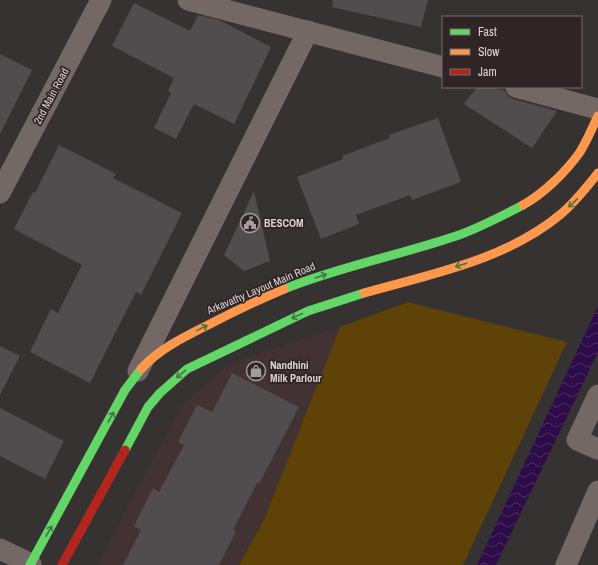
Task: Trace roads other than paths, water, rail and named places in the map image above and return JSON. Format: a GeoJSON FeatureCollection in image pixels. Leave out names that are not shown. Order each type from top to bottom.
{"type":"FeatureCollection","features":[{"type":"Feature","properties":{"kind":"main road","name":"Arkavathy Layout Main Road"},"geometry":{"type":"LineString","coordinates":[[30,565],[126,390],[148,362],[191,333],[266,298],[322,275],[468,232],[513,212],[540,195],[565,171],[578,156],[598,116]]}},
{"type":"Feature","properties":{"kind":"main road"},"geometry":{"type":"LineString","coordinates":[[62,565],[148,407],[160,393],[187,369],[308,311],[472,262],[508,248],[532,235],[557,217],[582,194],[598,173]]}},
{"type":"Feature","properties":{"kind":"street","name":"2nd Main Road"},"geometry":{"type":"LineString","coordinates":[[0,193],[102,0]]}},
{"type":"Feature","properties":{"kind":"street"},"geometry":{"type":"LineString","coordinates":[[188,0],[442,67]]}},
{"type":"Feature","properties":{"kind":"street"},"geometry":{"type":"LineString","coordinates":[[134,378],[308,31]]}},
{"type":"Feature","properties":{"kind":"street"},"geometry":{"type":"LineString","coordinates":[[520,88],[598,109]]}},
{"type":"Feature","properties":{"kind":"street"},"geometry":{"type":"LineString","coordinates":[[598,395],[577,440],[598,449]]}},
{"type":"Feature","properties":{"kind":"street"},"geometry":{"type":"LineString","coordinates":[[566,565],[598,490]]}},
{"type":"Feature","properties":{"kind":"street"},"geometry":{"type":"LineString","coordinates":[[0,549],[30,565]]}},
{"type":"Feature","properties":{"kind":"water"},"geometry":{"type":"Polygon","coordinates":[[[598,306],[598,352],[496,565],[477,565],[598,306]]]}},
{"type":"Feature","properties":{"kind":"place","name":"BESCOM"},"geometry":{"type":"Point","coordinates":[250,223]}},
{"type":"Feature","properties":{"kind":"place","name":"Nandhini Milk Parlour"},"geometry":{"type":"Point","coordinates":[256,371]}}]}
